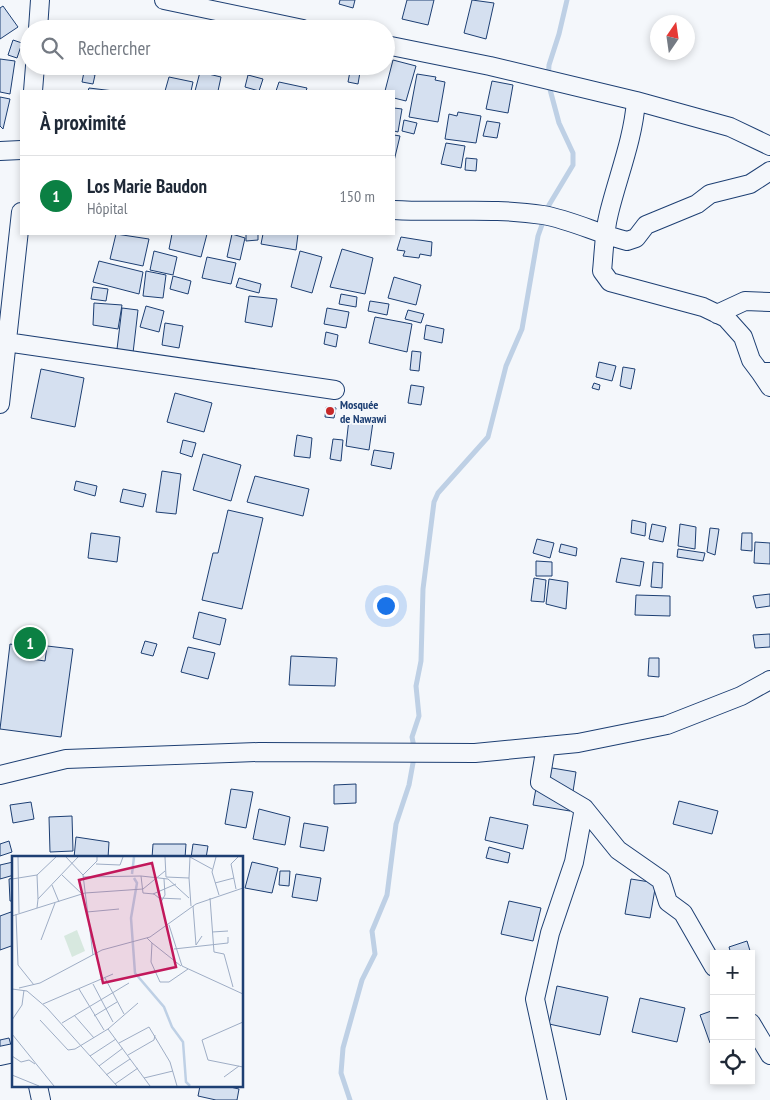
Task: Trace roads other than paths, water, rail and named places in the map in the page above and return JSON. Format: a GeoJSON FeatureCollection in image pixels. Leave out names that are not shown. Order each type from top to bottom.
{"type":"FeatureCollection","features":[{"type":"Feature","properties":{"kind":"street"},"geometry":{"type":"LineString","coordinates":[[39,20],[40,0]]}},
{"type":"Feature","properties":{"kind":"street"},"geometry":{"type":"LineString","coordinates":[[164,0],[191,3],[264,20]]}},
{"type":"Feature","properties":{"kind":"street"},"geometry":{"type":"LineString","coordinates":[[395,47],[547,79],[636,101],[730,127],[770,146]]}},
{"type":"Feature","properties":{"kind":"street"},"geometry":{"type":"LineString","coordinates":[[33,90],[34,75]]}},
{"type":"Feature","properties":{"kind":"street"},"geometry":{"type":"LineString","coordinates":[[636,101],[630,137],[608,215],[602,271],[610,282],[703,307],[726,318],[744,337],[751,360],[765,372],[770,387]]}},
{"type":"Feature","properties":{"kind":"street"},"geometry":{"type":"LineString","coordinates":[[0,151],[20,150]]}},
{"type":"Feature","properties":{"kind":"street"},"geometry":{"type":"LineString","coordinates":[[395,210],[494,210],[548,216],[606,236],[627,241],[636,238],[646,224],[697,204],[710,194],[750,184],[770,171]]}},
{"type":"Feature","properties":{"kind":"street"},"geometry":{"type":"LineString","coordinates":[[0,404],[20,221]]}},
{"type":"Feature","properties":{"kind":"street"},"geometry":{"type":"LineString","coordinates":[[717,314],[745,301],[770,302]]}},
{"type":"Feature","properties":{"kind":"street"},"geometry":{"type":"LineString","coordinates":[[6,342],[335,390]]}},
{"type":"Feature","properties":{"kind":"street"},"geometry":{"type":"LineString","coordinates":[[0,775],[66,759],[259,752],[475,753],[578,743],[667,725],[741,696],[770,680]]}},
{"type":"Feature","properties":{"kind":"street"},"geometry":{"type":"LineString","coordinates":[[546,746],[540,782],[584,808],[618,850],[660,880],[668,902],[683,913],[710,960]]}},
{"type":"Feature","properties":{"kind":"street"},"geometry":{"type":"LineString","coordinates":[[557,1100],[535,1000],[550,933],[574,862],[584,808]]}},
{"type":"Feature","properties":{"kind":"street"},"geometry":{"type":"LineString","coordinates":[[755,1030],[770,1055]]}},
{"type":"Feature","properties":{"kind":"waterway"},"geometry":{"type":"LineString","coordinates":[[350,1100],[341,1073],[343,1048],[362,980],[375,954],[372,931],[387,895],[396,824],[409,785],[415,752],[412,737],[419,716],[416,686],[421,661],[423,589],[434,502],[438,493],[488,437],[506,366],[522,329],[538,236],[549,205],[573,165],[573,153],[559,123],[548,82],[549,65],[567,0]]}},
{"type":"Feature","properties":{"kind":"place","name":"Mosquée de Nawawi"},"geometry":{"type":"Point","coordinates":[330,411]}},
{"type":"Feature","properties":{"kind":"place","name":"Los Marie Baudon"},"geometry":{"type":"Point","coordinates":[30,643]}}]}
